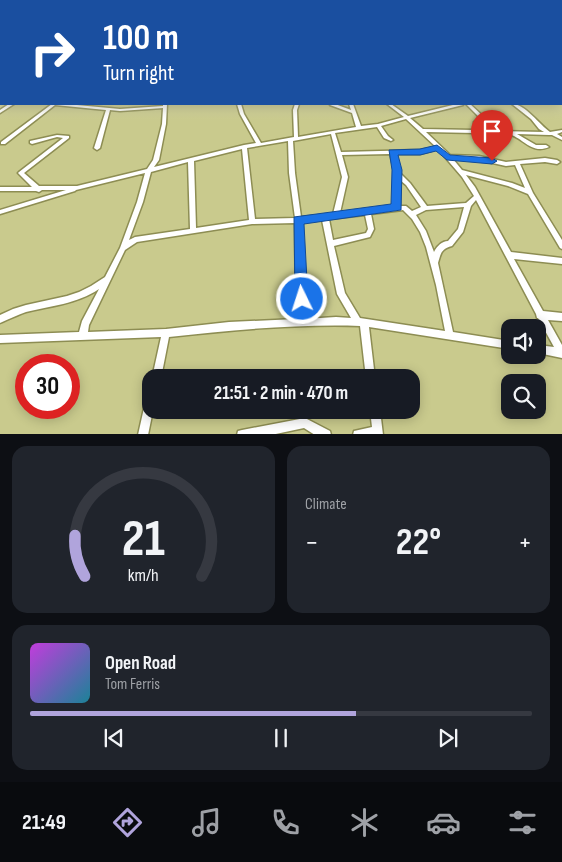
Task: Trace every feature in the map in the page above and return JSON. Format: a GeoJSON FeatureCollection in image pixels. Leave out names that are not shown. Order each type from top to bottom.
{"type":"FeatureCollection","features":[{"type":"Feature","properties":{"kind":"street"},"geometry":{"type":"LineString","coordinates":[[0,112],[10,105]]}},
{"type":"Feature","properties":{"kind":"street"},"geometry":{"type":"LineString","coordinates":[[1,144],[54,105]]}},
{"type":"Feature","properties":{"kind":"street"},"geometry":{"type":"LineString","coordinates":[[66,105],[143,110],[165,105],[164,124],[156,160],[149,170],[140,202],[122,248],[85,324],[83,336]]}},
{"type":"Feature","properties":{"kind":"street"},"geometry":{"type":"LineString","coordinates":[[239,105],[242,114],[259,144]]}},
{"type":"Feature","properties":{"kind":"street"},"geometry":{"type":"LineString","coordinates":[[297,105],[292,173],[298,220],[300,323]]}},
{"type":"Feature","properties":{"kind":"street"},"geometry":{"type":"LineString","coordinates":[[334,105],[352,112]]}},
{"type":"Feature","properties":{"kind":"street"},"geometry":{"type":"LineString","coordinates":[[351,105],[359,128]]}},
{"type":"Feature","properties":{"kind":"street"},"geometry":{"type":"LineString","coordinates":[[390,105],[420,130],[462,172],[477,196],[562,353]]}},
{"type":"Feature","properties":{"kind":"street"},"geometry":{"type":"LineString","coordinates":[[0,212],[77,188],[244,147],[333,134],[378,125],[407,119],[448,105]]}},
{"type":"Feature","properties":{"kind":"street"},"geometry":{"type":"LineString","coordinates":[[469,105],[498,133]]}},
{"type":"Feature","properties":{"kind":"street"},"geometry":{"type":"LineString","coordinates":[[515,105],[533,118],[541,128],[562,139]]}},
{"type":"Feature","properties":{"kind":"street"},"geometry":{"type":"LineString","coordinates":[[97,148],[108,109]]}},
{"type":"Feature","properties":{"kind":"street"},"geometry":{"type":"LineString","coordinates":[[477,132],[476,122],[484,118]]}},
{"type":"Feature","properties":{"kind":"street"},"geometry":{"type":"LineString","coordinates":[[378,125],[386,137],[391,140]]}},
{"type":"Feature","properties":{"kind":"street"},"geometry":{"type":"LineString","coordinates":[[420,130],[498,133],[551,133],[562,131]]}},
{"type":"Feature","properties":{"kind":"street"},"geometry":{"type":"LineString","coordinates":[[511,133],[535,147],[546,147]]}},
{"type":"Feature","properties":{"kind":"street"},"geometry":{"type":"LineString","coordinates":[[333,134],[345,176],[336,214]]}},
{"type":"Feature","properties":{"kind":"street"},"geometry":{"type":"LineString","coordinates":[[0,136],[4,140],[1,144]]}},
{"type":"Feature","properties":{"kind":"street"},"geometry":{"type":"LineString","coordinates":[[32,142],[57,136],[67,137],[21,173],[39,190]]}},
{"type":"Feature","properties":{"kind":"street"},"geometry":{"type":"LineString","coordinates":[[244,147],[252,222]]}},
{"type":"Feature","properties":{"kind":"street"},"geometry":{"type":"LineString","coordinates":[[338,154],[420,152],[437,148]]}},
{"type":"Feature","properties":{"kind":"street"},"geometry":{"type":"LineString","coordinates":[[392,152],[397,174],[397,207]]}},
{"type":"Feature","properties":{"kind":"street"},"geometry":{"type":"LineString","coordinates":[[447,157],[517,163],[545,160],[557,162]]}},
{"type":"Feature","properties":{"kind":"street"},"geometry":{"type":"LineString","coordinates":[[191,160],[193,231]]}},
{"type":"Feature","properties":{"kind":"street"},"geometry":{"type":"LineString","coordinates":[[517,163],[530,193],[562,246]]}},
{"type":"Feature","properties":{"kind":"street"},"geometry":{"type":"LineString","coordinates":[[462,172],[510,184],[530,193]]}},
{"type":"Feature","properties":{"kind":"street"},"geometry":{"type":"LineString","coordinates":[[397,174],[408,184],[425,208]]}},
{"type":"Feature","properties":{"kind":"street"},"geometry":{"type":"LineString","coordinates":[[0,189],[39,190],[77,188]]}},
{"type":"Feature","properties":{"kind":"street"},"geometry":{"type":"LineString","coordinates":[[434,265],[438,251],[445,244],[450,244],[461,230],[468,204],[477,196]]}},
{"type":"Feature","properties":{"kind":"street"},"geometry":{"type":"LineString","coordinates":[[412,214],[425,208],[468,204]]}},
{"type":"Feature","properties":{"kind":"street"},"geometry":{"type":"LineString","coordinates":[[122,248],[135,240],[252,222],[298,220],[397,207],[404,208],[418,220],[429,246],[450,335]]}},
{"type":"Feature","properties":{"kind":"street"},"geometry":{"type":"LineString","coordinates":[[330,244],[368,235],[371,229],[368,212]]}},
{"type":"Feature","properties":{"kind":"street"},"geometry":{"type":"LineString","coordinates":[[325,217],[341,294],[361,322],[369,369]]}},
{"type":"Feature","properties":{"kind":"street"},"geometry":{"type":"LineString","coordinates":[[508,255],[562,261]]}},
{"type":"Feature","properties":{"kind":"street"},"geometry":{"type":"LineString","coordinates":[[0,319],[75,298],[87,293],[107,278]]}},
{"type":"Feature","properties":{"kind":"street"},"geometry":{"type":"LineString","coordinates":[[540,314],[562,317]]}},
{"type":"Feature","properties":{"kind":"street"},"geometry":{"type":"LineString","coordinates":[[0,339],[166,333],[300,323],[361,322],[501,344]]}},
{"type":"Feature","properties":{"kind":"street"},"geometry":{"type":"LineString","coordinates":[[158,369],[166,333]]}},
{"type":"Feature","properties":{"kind":"street"},"geometry":{"type":"LineString","coordinates":[[546,350],[562,353]]}},
{"type":"Feature","properties":{"kind":"street"},"geometry":{"type":"LineString","coordinates":[[143,434],[146,419]]}},
{"type":"Feature","properties":{"kind":"street"},"geometry":{"type":"LineString","coordinates":[[358,434],[378,432],[376,419]]}},
{"type":"Feature","properties":{"kind":"street"},"geometry":{"type":"LineString","coordinates":[[242,434],[305,423],[326,434]]}},
{"type":"Feature","properties":{"kind":"route"},"geometry":{"type":"LineString","coordinates":[[302,299],[298,220],[397,207],[397,170],[392,152],[420,152],[437,148],[447,157],[478,158],[492,161]]}}]}
